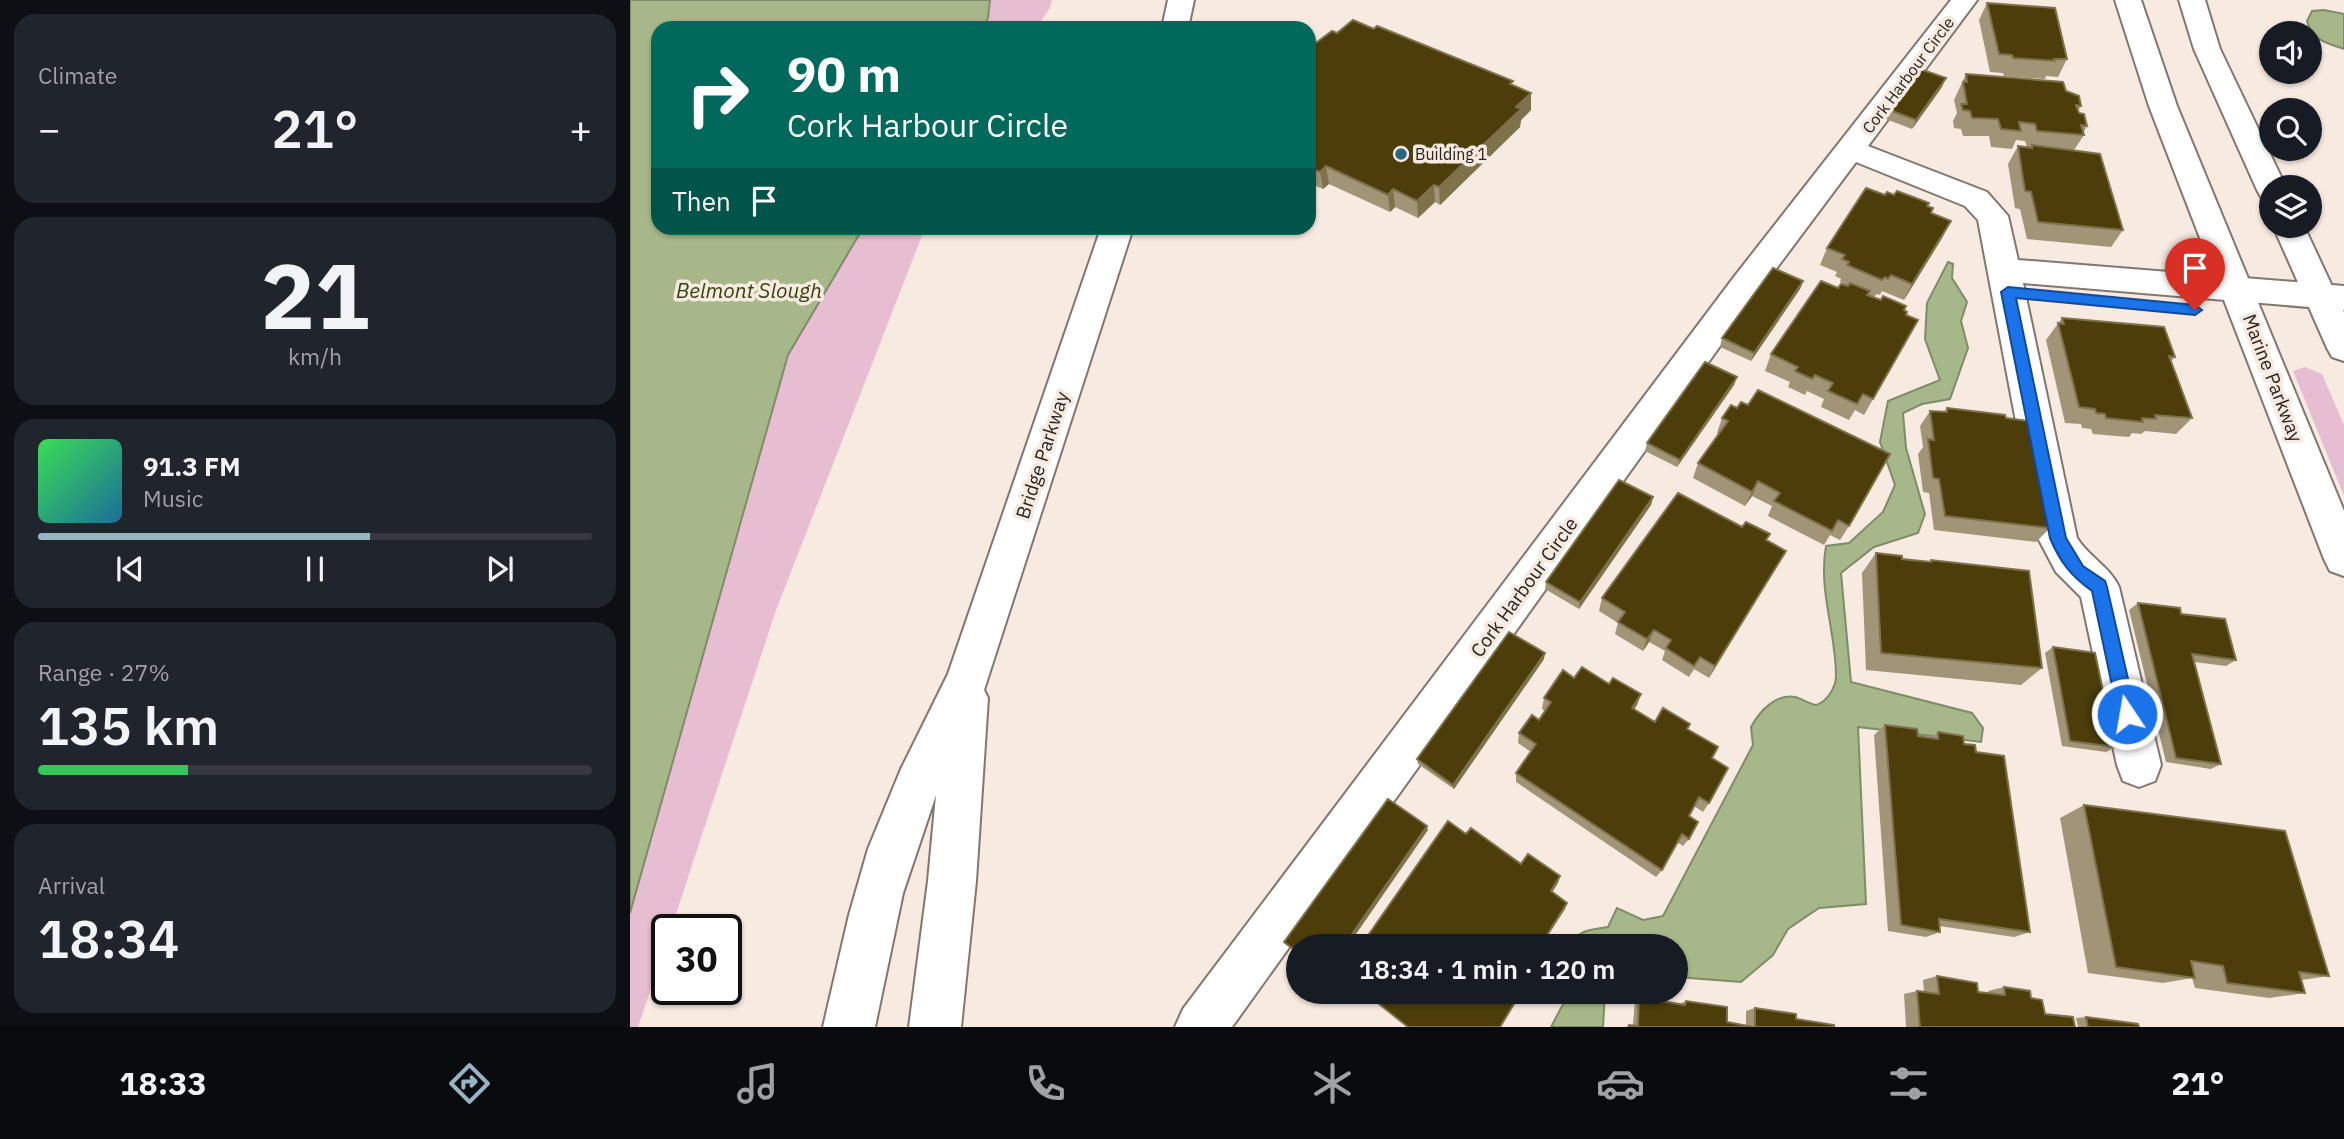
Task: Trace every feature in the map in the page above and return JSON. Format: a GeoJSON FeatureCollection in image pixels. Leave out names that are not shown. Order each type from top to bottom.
{"type":"FeatureCollection","features":[{"type":"Feature","properties":{"kind":"street"},"geometry":{"type":"LineString","coordinates":[[1176,21],[1181,0]]}},
{"type":"Feature","properties":{"kind":"street","name":"Cork Harbour Circle"},"geometry":{"type":"LineString","coordinates":[[1201,1027],[1746,285],[1852,150],[1964,0]]}},
{"type":"Feature","properties":{"kind":"street","name":"Marine Parkway"},"geometry":{"type":"LineString","coordinates":[[2128,0],[2163,106],[2344,559]]}},
{"type":"Feature","properties":{"kind":"street"},"geometry":{"type":"LineString","coordinates":[[2192,0],[2207,49],[2265,175]]}},
{"type":"Feature","properties":{"kind":"street","name":"Cork Harbour Circle"},"geometry":{"type":"LineString","coordinates":[[1852,150],[1982,202],[1993,216],[2058,538],[2077,571],[2099,587],[2139,765]]}},
{"type":"Feature","properties":{"kind":"street","name":"Bridge Parkway"},"geometry":{"type":"LineString","coordinates":[[849,1027],[863,959],[892,849],[933,747],[967,681],[1114,235]]}},
{"type":"Feature","properties":{"kind":"street"},"geometry":{"type":"LineString","coordinates":[[2294,238],[2337,318]]}},
{"type":"Feature","properties":{"kind":"street"},"geometry":{"type":"LineString","coordinates":[[2006,281],[2243,302],[2337,318]]}},
{"type":"Feature","properties":{"kind":"street","name":"Bridge Parkway"},"geometry":{"type":"LineString","coordinates":[[935,1027],[951,881],[967,681]]}},
{"type":"Feature","properties":{"kind":"shaded area"},"geometry":{"type":"Polygon","coordinates":[[[989,0],[1052,0],[1041,21],[984,21],[989,0]]]}},
{"type":"Feature","properties":{"kind":"shaded area"},"geometry":{"type":"Polygon","coordinates":[[[859,235],[922,235],[775,613],[676,914],[651,914],[651,988],[638,1027],[630,1027],[630,913],[788,355],[859,235]]]}},
{"type":"Feature","properties":{"kind":"shaded area"},"geometry":{"type":"Polygon","coordinates":[[[2305,367],[2322,374],[2344,425],[2344,496],[2293,371],[2305,367]]]}},
{"type":"Feature","properties":{"kind":"water","name":"Belmont Slough"},"geometry":{"type":"Polygon","coordinates":[[[630,0],[990,0],[986,21],[651,21],[651,235],[859,235],[788,355],[630,913],[630,0]]]}},
{"type":"Feature","properties":{"kind":"water"},"geometry":{"type":"Polygon","coordinates":[[[2324,10],[2344,14],[2344,49],[2322,40],[2322,21],[2307,21],[2312,11],[2324,10]]]}},
{"type":"Feature","properties":{"kind":"water"},"geometry":{"type":"Polygon","coordinates":[[[1948,262],[1953,264],[1952,278],[1967,302],[1961,321],[1968,348],[1950,399],[1922,404],[1903,413],[1906,448],[1925,514],[1918,533],[1874,547],[1841,573],[1851,682],[1972,713],[1983,728],[1981,742],[1858,727],[1866,904],[1819,908],[1788,929],[1773,955],[1741,982],[1688,978],[1688,934],[1581,934],[1608,927],[1617,908],[1643,920],[1663,916],[1753,745],[1751,727],[1759,715],[1781,698],[1798,698],[1816,705],[1824,701],[1833,689],[1836,676],[1824,579],[1826,546],[1849,543],[1883,512],[1895,485],[1880,442],[1888,401],[1940,380],[1925,339],[1927,303],[1948,262]]]}},
{"type":"Feature","properties":{"kind":"water"},"geometry":{"type":"Polygon","coordinates":[[[1604,1004],[1603,1027],[1551,1027],[1562,1006],[1604,1004]]]}},
{"type":"Feature","properties":{"kind":"building"},"geometry":{"type":"Polygon","coordinates":[[[1987,3],[2055,8],[2067,59],[2054,59],[2055,61],[2013,58],[2012,55],[1999,54],[1987,3]]]}},
{"type":"Feature","properties":{"kind":"building","name":"Building 1"},"geometry":{"type":"Polygon","coordinates":[[[1353,20],[1374,29],[1377,26],[1513,81],[1510,84],[1531,93],[1516,107],[1521,109],[1439,187],[1434,185],[1417,201],[1393,189],[1388,195],[1326,166],[1320,172],[1316,170],[1316,43],[1332,31],[1337,33],[1353,20]]]}},
{"type":"Feature","properties":{"kind":"building"},"geometry":{"type":"Polygon","coordinates":[[[1917,68],[1946,78],[1916,120],[1887,109],[1917,68]]]}},
{"type":"Feature","properties":{"kind":"building"},"geometry":{"type":"Polygon","coordinates":[[[1966,74],[2063,82],[2066,91],[2079,96],[2081,106],[2076,105],[2079,113],[2084,114],[2087,126],[2081,125],[2084,135],[2037,131],[2035,124],[2019,122],[2021,131],[2001,129],[1998,119],[1972,118],[1970,111],[1963,110],[1961,104],[1967,104],[1963,82],[1967,82],[1966,74]]]}},
{"type":"Feature","properties":{"kind":"building"},"geometry":{"type":"Polygon","coordinates":[[[2032,145],[2100,154],[2123,230],[2038,222],[2031,192],[2025,191],[2018,146],[2032,148],[2032,145]]]}},
{"type":"Feature","properties":{"kind":"building"},"geometry":{"type":"Polygon","coordinates":[[[1866,188],[1885,195],[1887,192],[1894,195],[1897,191],[1929,203],[1927,206],[1933,208],[1931,213],[1951,221],[1912,284],[1891,275],[1882,280],[1847,265],[1849,262],[1842,259],[1845,255],[1827,248],[1866,188]]]}},
{"type":"Feature","properties":{"kind":"building"},"geometry":{"type":"Polygon","coordinates":[[[1773,268],[1803,281],[1754,353],[1722,338],[1773,268]]]}},
{"type":"Feature","properties":{"kind":"building"},"geometry":{"type":"Polygon","coordinates":[[[1821,281],[1838,288],[1841,284],[1848,286],[1850,283],[1870,291],[1867,295],[1881,300],[1883,296],[1906,306],[1906,315],[1918,320],[1873,399],[1863,394],[1857,404],[1828,391],[1833,383],[1815,375],[1812,379],[1795,371],[1798,367],[1771,354],[1821,281]]]}},
{"type":"Feature","properties":{"kind":"building"},"geometry":{"type":"Polygon","coordinates":[[[2062,318],[2164,327],[2175,357],[2169,356],[2192,418],[2155,415],[2156,419],[2142,418],[2143,422],[2106,418],[2105,414],[2096,413],[2095,409],[2079,407],[2058,323],[2064,324],[2062,318]]]}},
{"type":"Feature","properties":{"kind":"building"},"geometry":{"type":"Polygon","coordinates":[[[1705,362],[1737,377],[1680,460],[1647,443],[1705,362]]]}},
{"type":"Feature","properties":{"kind":"building"},"geometry":{"type":"Polygon","coordinates":[[[1758,390],[1890,454],[1849,526],[1838,520],[1832,531],[1774,501],[1780,493],[1758,481],[1752,492],[1698,463],[1728,421],[1722,418],[1731,405],[1737,408],[1741,402],[1748,405],[1758,390]]]}},
{"type":"Feature","properties":{"kind":"building"},"geometry":{"type":"Polygon","coordinates":[[[1947,408],[2005,415],[2006,418],[2028,421],[2050,528],[1945,516],[1939,479],[1933,478],[1928,439],[1934,440],[1930,411],[1947,412],[1947,408]]]}},
{"type":"Feature","properties":{"kind":"building"},"geometry":{"type":"Polygon","coordinates":[[[1619,480],[1653,497],[1580,602],[1546,582],[1619,480]]]}},
{"type":"Feature","properties":{"kind":"building"},"geometry":{"type":"Polygon","coordinates":[[[1678,493],[1742,527],[1746,522],[1770,534],[1766,540],[1786,551],[1715,666],[1700,657],[1694,666],[1666,648],[1671,640],[1654,630],[1647,639],[1618,622],[1625,612],[1602,598],[1678,493]]]}},
{"type":"Feature","properties":{"kind":"building"},"geometry":{"type":"Polygon","coordinates":[[[1876,553],[1902,556],[1902,559],[2029,571],[2042,668],[1881,653],[1876,553]]]}},
{"type":"Feature","properties":{"kind":"building"},"geometry":{"type":"Polygon","coordinates":[[[2138,603],[2180,608],[2181,614],[2225,619],[2236,660],[2192,654],[2221,764],[2176,758],[2138,603]]]}},
{"type":"Feature","properties":{"kind":"building"},"geometry":{"type":"Polygon","coordinates":[[[1509,632],[1545,653],[1453,785],[1417,759],[1509,632]]]}},
{"type":"Feature","properties":{"kind":"building"},"geometry":{"type":"Polygon","coordinates":[[[2053,647],[2095,653],[2115,747],[2070,741],[2053,647]]]}},
{"type":"Feature","properties":{"kind":"building"},"geometry":{"type":"Polygon","coordinates":[[[1582,667],[1609,684],[1613,678],[1641,694],[1632,708],[1655,722],[1663,708],[1690,724],[1687,729],[1718,747],[1712,758],[1728,768],[1709,803],[1699,797],[1689,816],[1698,822],[1689,839],[1682,834],[1662,870],[1516,773],[1536,744],[1519,733],[1532,715],[1539,720],[1551,702],[1544,698],[1563,670],[1574,678],[1582,667]]]}},
{"type":"Feature","properties":{"kind":"building"},"geometry":{"type":"Polygon","coordinates":[[[1885,725],[1917,729],[1918,736],[1938,739],[1938,732],[1963,736],[1964,744],[1975,745],[1976,752],[2004,756],[2030,932],[1939,919],[1940,932],[1901,925],[1885,725]]]}},
{"type":"Feature","properties":{"kind":"building"},"geometry":{"type":"Polygon","coordinates":[[[1388,799],[1427,826],[1352,934],[1290,934],[1388,799]]]}},
{"type":"Feature","properties":{"kind":"building"},"geometry":{"type":"Polygon","coordinates":[[[2084,805],[2285,831],[2329,976],[2299,972],[2305,993],[2227,983],[2223,966],[2191,961],[2195,978],[2116,967],[2084,805]]]}},
{"type":"Feature","properties":{"kind":"building"},"geometry":{"type":"Polygon","coordinates":[[[1448,821],[1466,834],[1471,828],[1521,864],[1528,854],[1560,876],[1551,891],[1567,903],[1548,934],[1369,934],[1448,821]]]}},
{"type":"Feature","properties":{"kind":"building"},"geometry":{"type":"Polygon","coordinates":[[[1937,976],[1977,983],[1978,992],[2005,995],[2004,987],[2030,991],[2031,998],[2042,1000],[2045,1014],[2073,1017],[2075,1027],[1920,1027],[1917,991],[1939,994],[1937,976]]]}},
{"type":"Feature","properties":{"kind":"building"},"geometry":{"type":"Polygon","coordinates":[[[1688,1001],[1727,1007],[1727,1022],[1753,1027],[1629,1027],[1629,1025],[1638,1026],[1639,1004],[1685,1005],[1688,1001]]]}},
{"type":"Feature","properties":{"kind":"building"},"geometry":{"type":"Polygon","coordinates":[[[1379,1004],[1514,1004],[1500,1027],[1408,1027],[1379,1004]]]}},
{"type":"Feature","properties":{"kind":"building"},"geometry":{"type":"Polygon","coordinates":[[[1755,1008],[1796,1014],[1796,1019],[1834,1027],[1755,1027],[1755,1008]]]}},
{"type":"Feature","properties":{"kind":"building"},"geometry":{"type":"Polygon","coordinates":[[[2086,1017],[2138,1024],[2139,1027],[2088,1027],[2086,1017]]]}},
{"type":"Feature","properties":{"kind":"place","name":"Building 1"},"geometry":{"type":"Point","coordinates":[1401,154]}},
{"type":"Feature","properties":{"kind":"route"},"geometry":{"type":"LineString","coordinates":[[2127,714],[2099,587],[2077,571],[2058,538],[2008,292],[2195,310]]}}]}
